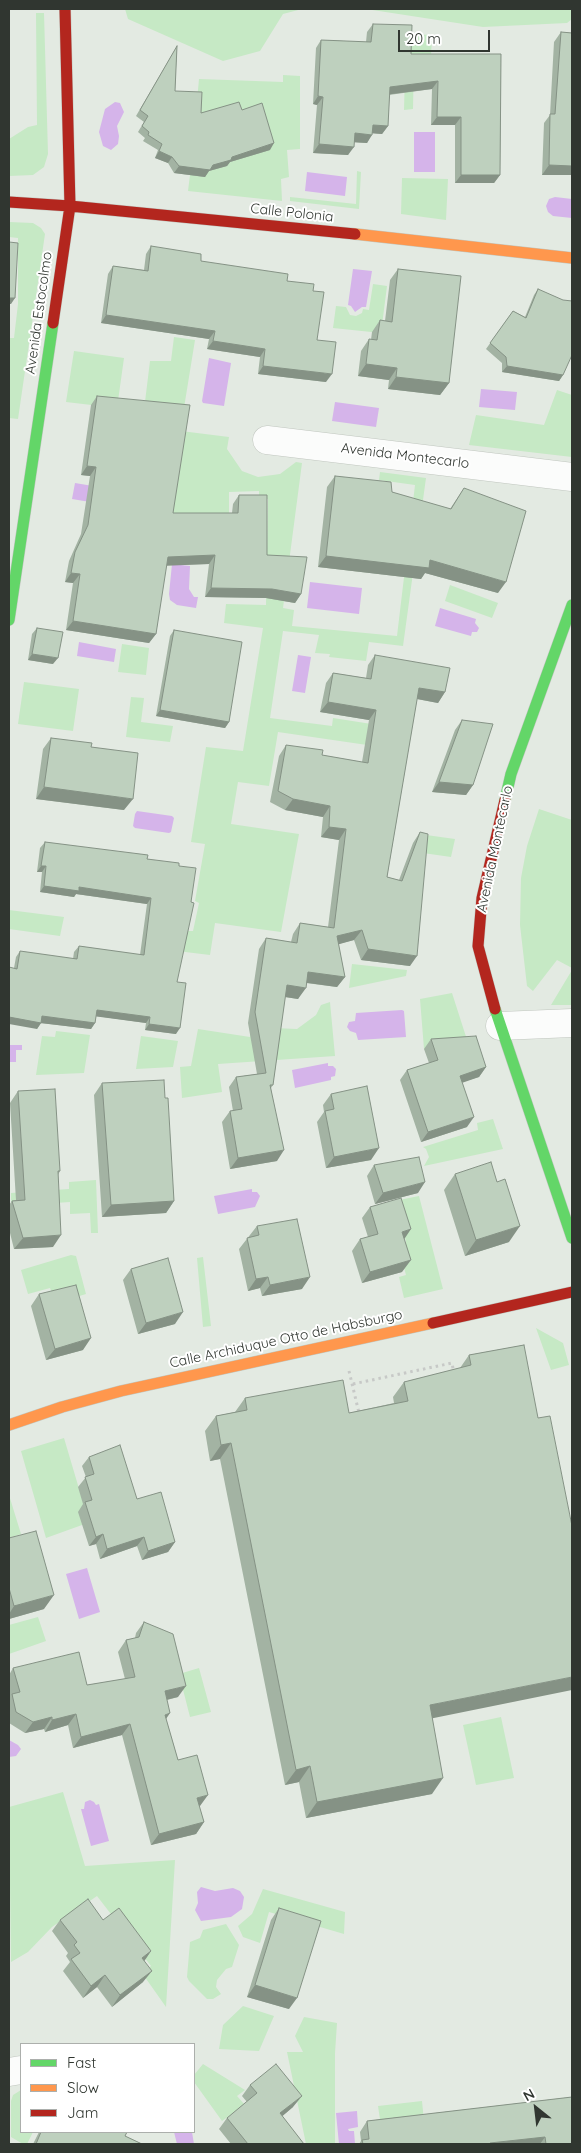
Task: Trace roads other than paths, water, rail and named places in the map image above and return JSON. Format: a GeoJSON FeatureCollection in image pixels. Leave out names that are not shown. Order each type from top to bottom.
{"type":"FeatureCollection","features":[{"type":"Feature","properties":{"kind":"street","name":"Avenida Estocolmo"},"geometry":{"type":"LineString","coordinates":[[9,620],[70,206],[65,9]]}},
{"type":"Feature","properties":{"kind":"street","name":"Calle Polonia"},"geometry":{"type":"LineString","coordinates":[[9,202],[70,206],[572,258]]}},
{"type":"Feature","properties":{"kind":"street","name":"Avenida Montecarlo"},"geometry":{"type":"LineString","coordinates":[[267,440],[572,477]]}},
{"type":"Feature","properties":{"kind":"street","name":"Avenida Montecarlo"},"geometry":{"type":"LineString","coordinates":[[572,605],[511,774],[482,898],[478,946],[500,1026],[572,1238]]}},
{"type":"Feature","properties":{"kind":"street"},"geometry":{"type":"LineString","coordinates":[[500,1026],[572,1023]]}},
{"type":"Feature","properties":{"kind":"street","name":"Calle Archiduque Otto de Habsburgo"},"geometry":{"type":"LineString","coordinates":[[9,1425],[62,1407],[121,1391],[572,1292]]}}]}
